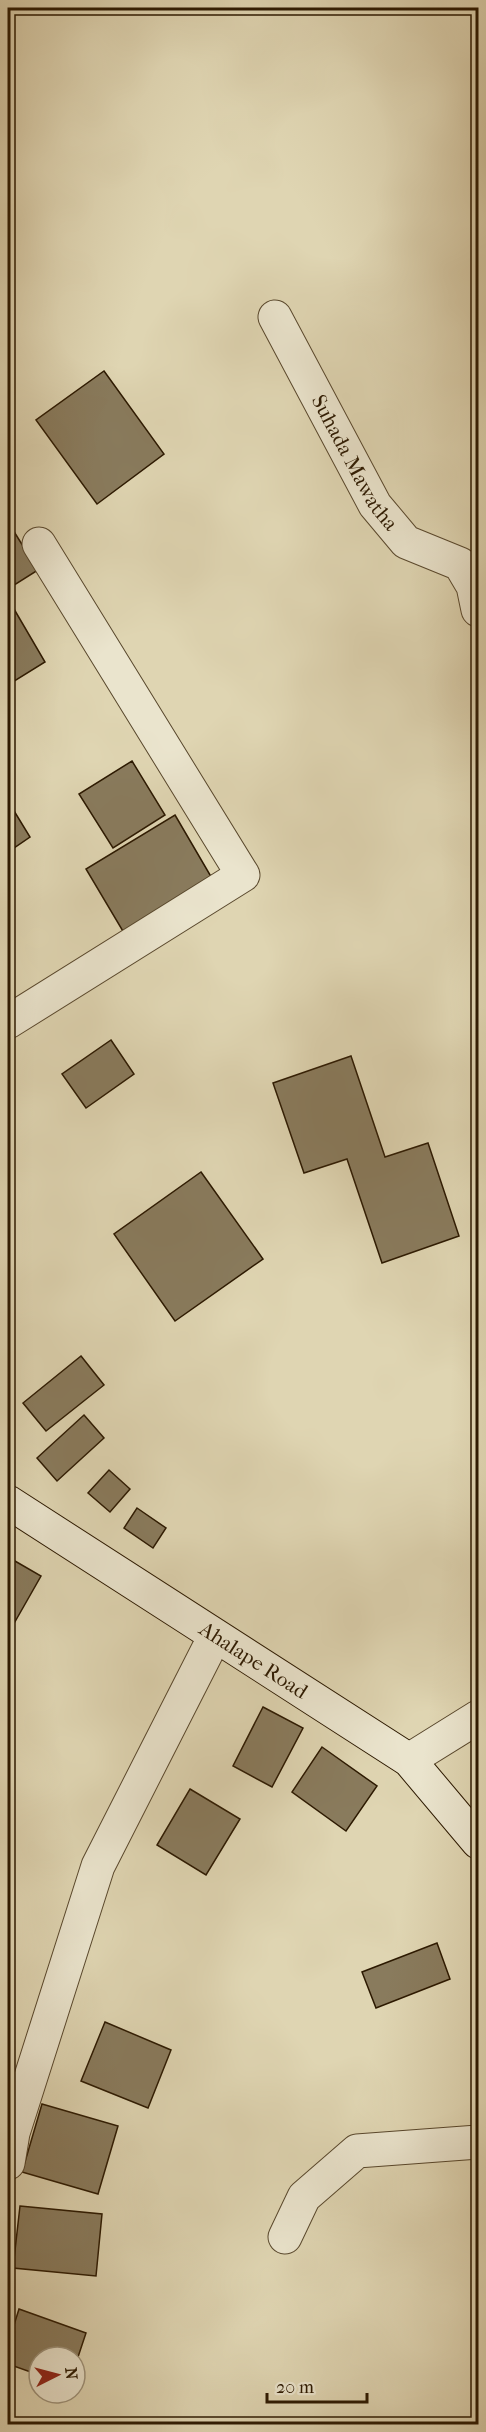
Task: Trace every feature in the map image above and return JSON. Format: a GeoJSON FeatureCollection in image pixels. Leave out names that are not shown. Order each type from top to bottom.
{"type":"FeatureCollection","features":[{"type":"Feature","properties":{"kind":"street","name":"Suhada Mawatha"},"geometry":{"type":"LineString","coordinates":[[275,317],[375,505],[406,542],[460,564],[473,586],[478,610]]}},
{"type":"Feature","properties":{"kind":"street"},"geometry":{"type":"LineString","coordinates":[[8,1022],[243,875],[39,544]]}},
{"type":"Feature","properties":{"kind":"street","name":"Ahalape Road"},"geometry":{"type":"LineString","coordinates":[[8,1502],[409,1760],[478,1842]]}},
{"type":"Feature","properties":{"kind":"street"},"geometry":{"type":"LineString","coordinates":[[8,2163],[13,2133],[98,1866],[215,1636]]}},
{"type":"Feature","properties":{"kind":"street"},"geometry":{"type":"LineString","coordinates":[[409,1760],[478,1717]]}},
{"type":"Feature","properties":{"kind":"street"},"geometry":{"type":"LineString","coordinates":[[285,2237],[304,2197],[357,2151],[478,2142]]}},
{"type":"Feature","properties":{"kind":"building"},"geometry":{"type":"Polygon","coordinates":[[[104,371],[164,454],[97,504],[36,420],[104,371]]]}},
{"type":"Feature","properties":{"kind":"building"},"geometry":{"type":"Polygon","coordinates":[[[8,522],[38,570],[8,589],[8,522]]]}},
{"type":"Feature","properties":{"kind":"building"},"geometry":{"type":"Polygon","coordinates":[[[14,609],[45,662],[8,685],[8,613],[14,609]]]}},
{"type":"Feature","properties":{"kind":"building"},"geometry":{"type":"Polygon","coordinates":[[[132,761],[165,815],[113,848],[79,794],[132,761]]]}},
{"type":"Feature","properties":{"kind":"building"},"geometry":{"type":"Polygon","coordinates":[[[8,801],[30,837],[8,852],[8,801]]]}},
{"type":"Feature","properties":{"kind":"building"},"geometry":{"type":"Polygon","coordinates":[[[175,815],[213,880],[124,933],[86,869],[175,815]]]}},
{"type":"Feature","properties":{"kind":"building"},"geometry":{"type":"Polygon","coordinates":[[[111,1040],[134,1074],[86,1108],[62,1074],[111,1040]]]}},
{"type":"Feature","properties":{"kind":"building"},"geometry":{"type":"Polygon","coordinates":[[[351,1056],[385,1157],[428,1143],[459,1236],[382,1263],[347,1159],[304,1173],[273,1083],[351,1056]]]}},
{"type":"Feature","properties":{"kind":"building"},"geometry":{"type":"Polygon","coordinates":[[[201,1172],[263,1259],[175,1321],[114,1234],[201,1172]]]}},
{"type":"Feature","properties":{"kind":"building"},"geometry":{"type":"Polygon","coordinates":[[[81,1356],[104,1385],[46,1431],[23,1403],[81,1356]]]}},
{"type":"Feature","properties":{"kind":"building"},"geometry":{"type":"Polygon","coordinates":[[[84,1415],[104,1438],[57,1481],[37,1458],[84,1415]]]}},
{"type":"Feature","properties":{"kind":"building"},"geometry":{"type":"Polygon","coordinates":[[[109,1470],[130,1489],[110,1512],[88,1493],[109,1470]]]}},
{"type":"Feature","properties":{"kind":"building"},"geometry":{"type":"Polygon","coordinates":[[[137,1508],[166,1528],[153,1548],[124,1528],[137,1508]]]}},
{"type":"Feature","properties":{"kind":"building"},"geometry":{"type":"Polygon","coordinates":[[[8,1557],[41,1576],[8,1634],[8,1557]]]}},
{"type":"Feature","properties":{"kind":"building"},"geometry":{"type":"Polygon","coordinates":[[[263,1707],[303,1728],[272,1787],[233,1766],[263,1707]]]}},
{"type":"Feature","properties":{"kind":"building"},"geometry":{"type":"Polygon","coordinates":[[[322,1747],[377,1786],[346,1831],[292,1792],[322,1747]]]}},
{"type":"Feature","properties":{"kind":"building"},"geometry":{"type":"Polygon","coordinates":[[[190,1789],[240,1819],[206,1875],[157,1845],[190,1789]]]}},
{"type":"Feature","properties":{"kind":"building"},"geometry":{"type":"Polygon","coordinates":[[[437,1943],[450,1979],[376,2008],[362,1972],[437,1943]]]}},
{"type":"Feature","properties":{"kind":"building"},"geometry":{"type":"Polygon","coordinates":[[[105,2022],[171,2050],[148,2108],[81,2081],[105,2022]]]}},
{"type":"Feature","properties":{"kind":"building"},"geometry":{"type":"Polygon","coordinates":[[[42,2104],[118,2126],[98,2194],[22,2172],[42,2104]]]}},
{"type":"Feature","properties":{"kind":"building"},"geometry":{"type":"Polygon","coordinates":[[[20,2206],[102,2214],[96,2276],[13,2268],[20,2206]]]}},
{"type":"Feature","properties":{"kind":"building"},"geometry":{"type":"Polygon","coordinates":[[[19,2309],[86,2333],[82,2345],[27,2345],[27,2371],[8,2364],[8,2344],[19,2309]]]}}]}
